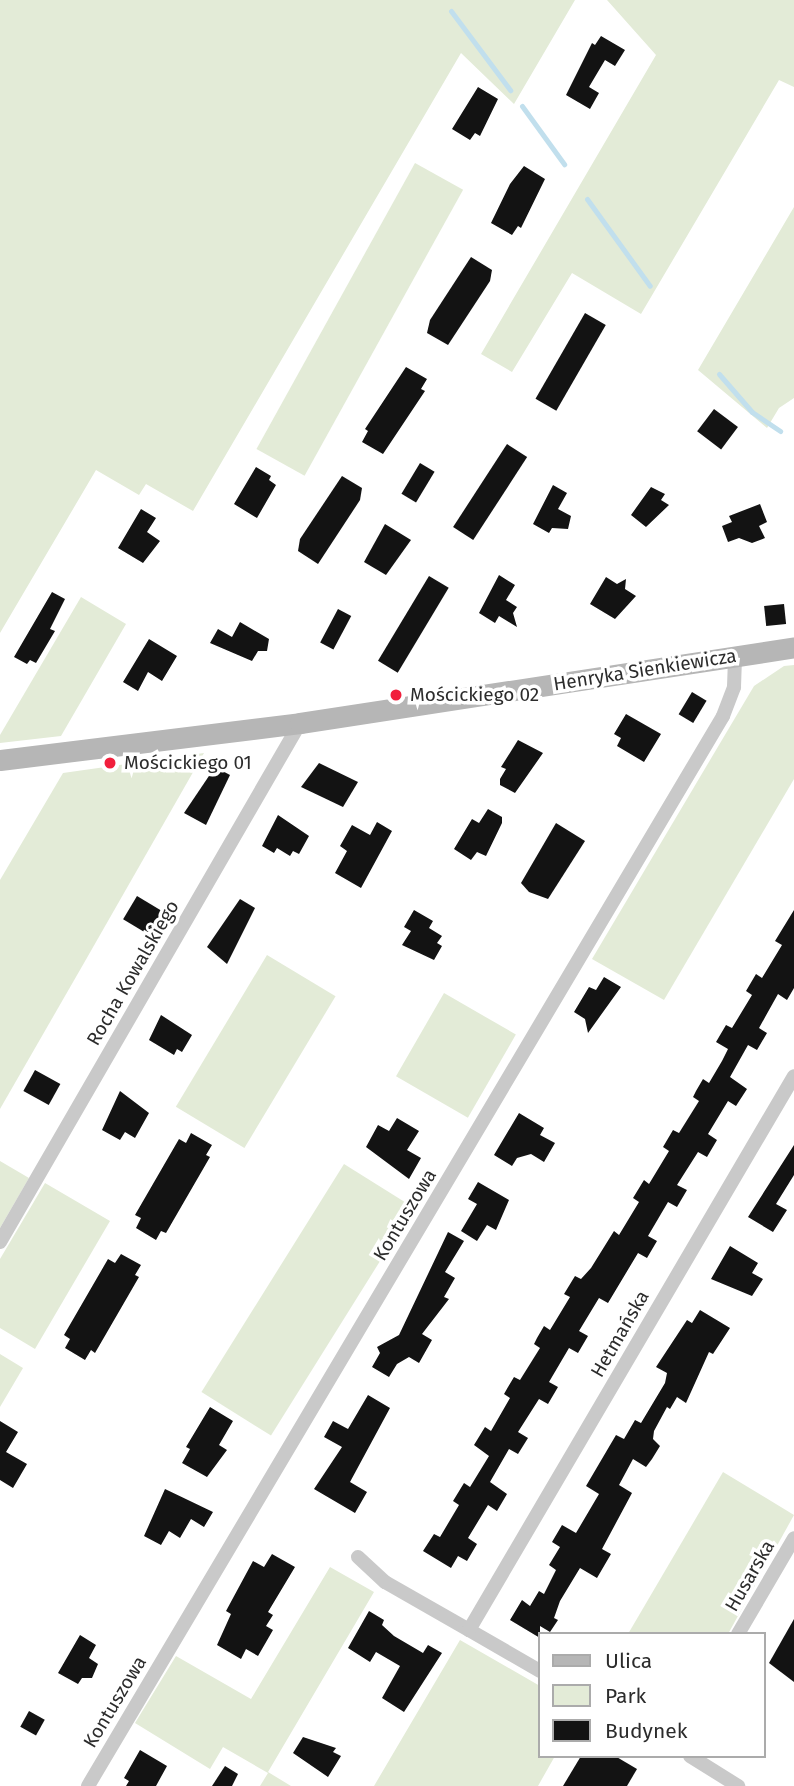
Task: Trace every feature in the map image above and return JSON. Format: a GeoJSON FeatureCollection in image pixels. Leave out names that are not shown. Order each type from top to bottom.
{"type":"FeatureCollection","features":[{"type":"Feature","properties":{"kind":"street","name":"Henryka Sienkiewicza"},"geometry":{"type":"LineString","coordinates":[[0,760],[300,723],[794,647]]}},
{"type":"Feature","properties":{"kind":"street","name":"Kontuszowa"},"geometry":{"type":"LineString","coordinates":[[88,1786],[723,716],[734,687],[735,656]]}},
{"type":"Feature","properties":{"kind":"street","name":"Rocha Kowalskiego"},"geometry":{"type":"LineString","coordinates":[[0,1242],[300,723]]}},
{"type":"Feature","properties":{"kind":"street","name":"Hetmańska"},"geometry":{"type":"LineString","coordinates":[[469,1630],[794,1076]]}},
{"type":"Feature","properties":{"kind":"street","name":"Husarska"},"geometry":{"type":"LineString","coordinates":[[739,1632],[794,1538]]}},
{"type":"Feature","properties":{"kind":"street"},"geometry":{"type":"LineString","coordinates":[[358,1557],[385,1582],[538,1670]]}},
{"type":"Feature","properties":{"kind":"street"},"geometry":{"type":"LineString","coordinates":[[693,1758],[738,1786]]}},
{"type":"Feature","properties":{"kind":"green space"},"geometry":{"type":"Polygon","coordinates":[[[0,0],[575,0],[514,104],[461,53],[193,511],[146,484],[139,495],[96,470],[0,633],[0,0]]]}},
{"type":"Feature","properties":{"kind":"green space"},"geometry":{"type":"Polygon","coordinates":[[[607,0],[794,0],[794,87],[779,80],[641,314],[572,273],[512,372],[481,354],[656,55],[607,0]]]}},
{"type":"Feature","properties":{"kind":"green space"},"geometry":{"type":"Polygon","coordinates":[[[415,163],[463,190],[305,476],[256,449],[415,163]]]}},
{"type":"Feature","properties":{"kind":"green space"},"geometry":{"type":"Polygon","coordinates":[[[794,207],[794,398],[779,408],[767,428],[698,370],[794,207]]]}},
{"type":"Feature","properties":{"kind":"green space"},"geometry":{"type":"Polygon","coordinates":[[[81,597],[126,624],[61,736],[0,743],[0,735],[81,597]]]}},
{"type":"Feature","properties":{"kind":"green space"},"geometry":{"type":"Polygon","coordinates":[[[794,665],[794,779],[664,1000],[592,959],[754,686],[784,666],[794,665]]]}},
{"type":"Feature","properties":{"kind":"green space"},"geometry":{"type":"Polygon","coordinates":[[[204,753],[0,1109],[0,880],[63,773],[204,753]]]}},
{"type":"Feature","properties":{"kind":"green space"},"geometry":{"type":"Polygon","coordinates":[[[267,955],[336,996],[244,1148],[176,1107],[267,955]]]}},
{"type":"Feature","properties":{"kind":"green space"},"geometry":{"type":"Polygon","coordinates":[[[444,993],[516,1034],[468,1118],[396,1076],[444,993]]]}},
{"type":"Feature","properties":{"kind":"green space"},"geometry":{"type":"Polygon","coordinates":[[[0,1161],[29,1178],[0,1228],[0,1161]]]}},
{"type":"Feature","properties":{"kind":"green space"},"geometry":{"type":"Polygon","coordinates":[[[344,1164],[414,1207],[271,1436],[201,1392],[344,1164]]]}},
{"type":"Feature","properties":{"kind":"green space"},"geometry":{"type":"Polygon","coordinates":[[[45,1183],[110,1221],[35,1349],[0,1328],[0,1259],[45,1183]]]}},
{"type":"Feature","properties":{"kind":"green space"},"geometry":{"type":"Polygon","coordinates":[[[0,1354],[23,1368],[0,1407],[0,1354]]]}},
{"type":"Feature","properties":{"kind":"green space"},"geometry":{"type":"Polygon","coordinates":[[[723,1472],[794,1515],[729,1632],[629,1632],[723,1472]]]}},
{"type":"Feature","properties":{"kind":"green space"},"geometry":{"type":"Polygon","coordinates":[[[330,1567],[374,1592],[268,1772],[291,1786],[260,1786],[268,1773],[223,1747],[210,1769],[135,1723],[176,1656],[251,1699],[330,1567]]]}},
{"type":"Feature","properties":{"kind":"green space"},"geometry":{"type":"Polygon","coordinates":[[[460,1640],[538,1685],[538,1758],[554,1758],[538,1786],[374,1786],[460,1640]]]}},
{"type":"Feature","properties":{"kind":"building"},"geometry":{"type":"Polygon","coordinates":[[[601,36],[625,50],[615,66],[605,60],[589,87],[599,93],[590,109],[566,95],[592,43],[595,45],[601,36]]]}},
{"type":"Feature","properties":{"kind":"building"},"geometry":{"type":"Polygon","coordinates":[[[478,87],[498,99],[480,136],[475,133],[470,140],[452,129],[478,87]]]}},
{"type":"Feature","properties":{"kind":"building"},"geometry":{"type":"Polygon","coordinates":[[[524,166],[545,179],[521,228],[518,226],[512,235],[491,223],[510,184],[524,166]]]}},
{"type":"Feature","properties":{"kind":"building"},"geometry":{"type":"Polygon","coordinates":[[[471,257],[492,270],[490,281],[448,345],[427,333],[430,320],[471,257]]]}},
{"type":"Feature","properties":{"kind":"building"},"geometry":{"type":"Polygon","coordinates":[[[585,313],[606,325],[556,411],[536,399],[585,313]]]}},
{"type":"Feature","properties":{"kind":"building"},"geometry":{"type":"Polygon","coordinates":[[[406,367],[427,379],[421,389],[425,391],[383,454],[362,442],[368,431],[365,429],[406,367]]]}},
{"type":"Feature","properties":{"kind":"building"},"geometry":{"type":"Polygon","coordinates":[[[714,409],[738,427],[721,449],[697,431],[714,409]]]}},
{"type":"Feature","properties":{"kind":"building"},"geometry":{"type":"Polygon","coordinates":[[[507,444],[527,457],[473,540],[453,527],[507,444]]]}},
{"type":"Feature","properties":{"kind":"building"},"geometry":{"type":"Polygon","coordinates":[[[420,463],[435,472],[416,503],[401,494],[420,463]]]}},
{"type":"Feature","properties":{"kind":"building"},"geometry":{"type":"Polygon","coordinates":[[[256,467],[271,476],[269,480],[276,485],[257,518],[234,504],[256,467]]]}},
{"type":"Feature","properties":{"kind":"building"},"geometry":{"type":"Polygon","coordinates":[[[342,476],[362,488],[360,500],[318,564],[298,551],[300,539],[342,476]]]}},
{"type":"Feature","properties":{"kind":"building"},"geometry":{"type":"Polygon","coordinates":[[[553,485],[567,493],[558,509],[571,516],[568,529],[552,528],[549,533],[533,524],[553,485]]]}},
{"type":"Feature","properties":{"kind":"building"},"geometry":{"type":"Polygon","coordinates":[[[651,487],[665,494],[661,500],[669,505],[646,527],[631,515],[651,487]]]}},
{"type":"Feature","properties":{"kind":"building"},"geometry":{"type":"Polygon","coordinates":[[[760,504],[767,522],[759,526],[765,538],[752,543],[739,538],[728,542],[722,526],[732,522],[729,516],[760,504]]]}},
{"type":"Feature","properties":{"kind":"building"},"geometry":{"type":"Polygon","coordinates":[[[141,509],[156,518],[147,532],[160,541],[143,563],[118,548],[141,509]]]}},
{"type":"Feature","properties":{"kind":"building"},"geometry":{"type":"Polygon","coordinates":[[[385,524],[411,540],[386,575],[364,562],[385,524]]]}},
{"type":"Feature","properties":{"kind":"building"},"geometry":{"type":"Polygon","coordinates":[[[499,575],[515,585],[506,600],[517,607],[513,613],[517,627],[499,616],[495,623],[479,613],[499,575]]]}},
{"type":"Feature","properties":{"kind":"building"},"geometry":{"type":"Polygon","coordinates":[[[429,576],[449,588],[398,673],[378,661],[429,576]]]}},
{"type":"Feature","properties":{"kind":"building"},"geometry":{"type":"Polygon","coordinates":[[[606,577],[617,584],[626,579],[625,589],[636,596],[615,619],[590,604],[606,577]]]}},
{"type":"Feature","properties":{"kind":"building"},"geometry":{"type":"Polygon","coordinates":[[[52,592],[65,599],[50,629],[55,631],[36,663],[30,660],[27,664],[14,657],[52,592]]]}},
{"type":"Feature","properties":{"kind":"building"},"geometry":{"type":"Polygon","coordinates":[[[784,604],[786,624],[766,626],[764,606],[784,604]]]}},
{"type":"Feature","properties":{"kind":"building"},"geometry":{"type":"Polygon","coordinates":[[[338,609],[351,616],[333,650],[320,643],[338,609]]]}},
{"type":"Feature","properties":{"kind":"building"},"geometry":{"type":"Polygon","coordinates":[[[240,622],[269,639],[267,651],[258,651],[252,661],[210,643],[218,629],[232,637],[240,622]]]}},
{"type":"Feature","properties":{"kind":"building"},"geometry":{"type":"Polygon","coordinates":[[[149,639],[177,656],[162,681],[148,672],[138,691],[123,682],[149,639]]]}},
{"type":"Feature","properties":{"kind":"building"},"geometry":{"type":"Polygon","coordinates":[[[692,692],[707,701],[693,723],[679,714],[692,692]]]}},
{"type":"Feature","properties":{"kind":"building"},"geometry":{"type":"Polygon","coordinates":[[[626,714],[661,734],[644,762],[617,746],[621,738],[614,734],[626,714]]]}},
{"type":"Feature","properties":{"kind":"building"},"geometry":{"type":"Polygon","coordinates":[[[518,740],[543,753],[515,793],[500,785],[500,779],[506,769],[501,767],[518,740]]]}},
{"type":"Feature","properties":{"kind":"building"},"geometry":{"type":"Polygon","coordinates":[[[319,763],[358,782],[343,807],[301,787],[319,763]]]}},
{"type":"Feature","properties":{"kind":"building"},"geometry":{"type":"Polygon","coordinates":[[[215,767],[230,775],[206,825],[184,813],[215,767]]]}},
{"type":"Feature","properties":{"kind":"building"},"geometry":{"type":"Polygon","coordinates":[[[488,809],[502,817],[502,823],[486,856],[477,852],[471,860],[454,849],[472,819],[479,823],[488,809]]]}},
{"type":"Feature","properties":{"kind":"building"},"geometry":{"type":"Polygon","coordinates":[[[278,815],[309,836],[299,854],[293,851],[290,856],[277,848],[274,853],[262,846],[278,815]]]}},
{"type":"Feature","properties":{"kind":"building"},"geometry":{"type":"Polygon","coordinates":[[[377,822],[392,831],[361,888],[335,873],[347,851],[340,846],[352,825],[370,835],[377,822]]]}},
{"type":"Feature","properties":{"kind":"building"},"geometry":{"type":"Polygon","coordinates":[[[556,823],[585,841],[548,899],[529,892],[521,883],[556,823]]]}},
{"type":"Feature","properties":{"kind":"building"},"geometry":{"type":"Polygon","coordinates":[[[137,896],[165,913],[151,936],[123,919],[137,896]]]}},
{"type":"Feature","properties":{"kind":"building"},"geometry":{"type":"Polygon","coordinates":[[[240,899],[255,908],[227,964],[207,947],[240,899]]]}},
{"type":"Feature","properties":{"kind":"building"},"geometry":{"type":"Polygon","coordinates":[[[414,910],[433,921],[429,928],[442,936],[437,943],[442,946],[434,960],[402,945],[411,931],[404,927],[414,910]]]}},
{"type":"Feature","properties":{"kind":"building"},"geometry":{"type":"Polygon","coordinates":[[[794,910],[794,988],[787,1000],[778,994],[759,1028],[767,1033],[757,1050],[748,1045],[730,1077],[747,1089],[736,1106],[728,1101],[708,1134],[717,1140],[707,1157],[698,1152],[677,1185],[687,1190],[677,1207],[668,1202],[648,1236],[657,1241],[647,1258],[638,1253],[608,1303],[599,1298],[579,1331],[588,1336],[578,1353],[569,1348],[549,1382],[558,1387],[548,1404],[539,1399],[518,1432],[528,1438],[518,1454],[509,1449],[490,1482],[507,1494],[497,1511],[488,1505],[468,1538],[477,1544],[467,1561],[458,1556],[451,1568],[423,1551],[434,1534],[440,1537],[459,1505],[453,1501],[464,1483],[470,1487],[489,1456],[474,1445],[485,1427],[491,1431],[510,1398],[504,1394],[514,1377],[520,1380],[540,1348],[534,1344],[544,1326],[550,1330],[570,1297],[564,1294],[575,1276],[581,1279],[591,1268],[614,1231],[619,1235],[639,1202],[633,1198],[644,1180],[649,1184],[669,1151],[663,1147],[673,1130],[679,1133],[699,1101],[693,1097],[703,1079],[709,1083],[722,1061],[728,1049],[716,1042],[726,1025],[732,1028],[752,995],[746,991],[756,974],[762,978],[782,945],[775,941],[794,910]]]}},
{"type":"Feature","properties":{"kind":"building"},"geometry":{"type":"Polygon","coordinates":[[[604,977],[621,987],[588,1033],[585,1019],[574,1012],[589,987],[596,990],[604,977]]]}},
{"type":"Feature","properties":{"kind":"building"},"geometry":{"type":"Polygon","coordinates":[[[161,1015],[192,1035],[182,1052],[177,1049],[174,1055],[149,1040],[161,1015]]]}},
{"type":"Feature","properties":{"kind":"building"},"geometry":{"type":"Polygon","coordinates":[[[35,1070],[60,1084],[49,1105],[23,1091],[35,1070]]]}},
{"type":"Feature","properties":{"kind":"building"},"geometry":{"type":"Polygon","coordinates":[[[120,1091],[149,1113],[135,1138],[125,1132],[120,1140],[102,1130],[120,1091]]]}},
{"type":"Feature","properties":{"kind":"building"},"geometry":{"type":"Polygon","coordinates":[[[519,1113],[544,1128],[540,1135],[555,1143],[544,1162],[531,1154],[517,1158],[512,1166],[494,1155],[519,1113]]]}},
{"type":"Feature","properties":{"kind":"building"},"geometry":{"type":"Polygon","coordinates":[[[397,1118],[419,1131],[407,1150],[421,1158],[409,1179],[366,1147],[378,1125],[389,1131],[397,1118]]]}},
{"type":"Feature","properties":{"kind":"building"},"geometry":{"type":"Polygon","coordinates":[[[191,1133],[212,1145],[206,1155],[210,1157],[166,1233],[161,1231],[156,1240],[136,1228],[141,1218],[135,1215],[179,1139],[186,1143],[191,1133]]]}},
{"type":"Feature","properties":{"kind":"building"},"geometry":{"type":"Polygon","coordinates":[[[794,1145],[794,1175],[776,1204],[787,1210],[773,1232],[748,1217],[794,1145]]]}},
{"type":"Feature","properties":{"kind":"building"},"geometry":{"type":"Polygon","coordinates":[[[478,1182],[509,1200],[496,1230],[487,1225],[477,1241],[461,1231],[477,1204],[468,1199],[478,1182]]]}},
{"type":"Feature","properties":{"kind":"building"},"geometry":{"type":"Polygon","coordinates":[[[448,1232],[464,1241],[445,1272],[455,1278],[444,1297],[449,1299],[422,1334],[432,1340],[419,1363],[409,1357],[397,1364],[389,1377],[372,1367],[380,1353],[377,1347],[399,1335],[448,1232]]]}},
{"type":"Feature","properties":{"kind":"building"},"geometry":{"type":"Polygon","coordinates":[[[730,1246],[758,1263],[752,1273],[763,1279],[752,1296],[711,1279],[730,1246]]]}},
{"type":"Feature","properties":{"kind":"building"},"geometry":{"type":"Polygon","coordinates":[[[121,1254],[141,1265],[135,1275],[139,1277],[95,1353],[91,1350],[85,1360],[65,1348],[70,1339],[64,1335],[108,1259],[115,1263],[121,1254]]]}},
{"type":"Feature","properties":{"kind":"building"},"geometry":{"type":"Polygon","coordinates":[[[700,1310],[730,1328],[713,1354],[709,1352],[686,1403],[677,1397],[670,1409],[667,1407],[654,1431],[653,1439],[660,1446],[652,1459],[646,1467],[633,1459],[619,1485],[632,1493],[602,1549],[611,1554],[597,1578],[580,1568],[560,1601],[554,1618],[558,1620],[550,1632],[540,1626],[538,1637],[510,1620],[522,1600],[530,1606],[539,1591],[544,1594],[556,1570],[549,1565],[560,1547],[552,1542],[562,1525],[576,1533],[599,1494],[586,1486],[616,1435],[624,1439],[635,1420],[641,1423],[665,1383],[667,1373],[656,1367],[687,1320],[692,1323],[700,1310]]]}},
{"type":"Feature","properties":{"kind":"building"},"geometry":{"type":"Polygon","coordinates":[[[368,1395],[390,1408],[350,1482],[367,1492],[355,1513],[314,1489],[342,1447],[324,1437],[333,1421],[348,1429],[368,1395]]]}},
{"type":"Feature","properties":{"kind":"building"},"geometry":{"type":"Polygon","coordinates":[[[210,1407],[233,1421],[219,1445],[227,1450],[207,1477],[182,1463],[190,1449],[186,1447],[210,1407]]]}},
{"type":"Feature","properties":{"kind":"building"},"geometry":{"type":"Polygon","coordinates":[[[0,1421],[18,1432],[6,1452],[27,1464],[13,1488],[0,1480],[0,1421]]]}},
{"type":"Feature","properties":{"kind":"building"},"geometry":{"type":"Polygon","coordinates":[[[165,1489],[213,1512],[204,1527],[191,1519],[180,1538],[169,1531],[161,1545],[144,1536],[165,1489]]]}},
{"type":"Feature","properties":{"kind":"building"},"geometry":{"type":"Polygon","coordinates":[[[272,1554],[295,1567],[268,1612],[273,1615],[266,1626],[273,1630],[258,1656],[246,1649],[241,1659],[217,1645],[231,1614],[226,1611],[253,1561],[264,1567],[272,1554]]]}},
{"type":"Feature","properties":{"kind":"building"},"geometry":{"type":"Polygon","coordinates":[[[369,1611],[384,1620],[382,1625],[394,1636],[423,1653],[428,1645],[442,1653],[404,1712],[382,1698],[400,1666],[376,1652],[370,1662],[348,1648],[369,1611]]]}},
{"type":"Feature","properties":{"kind":"building"},"geometry":{"type":"Polygon","coordinates":[[[794,1619],[794,1682],[769,1663],[794,1619]]]}},
{"type":"Feature","properties":{"kind":"building"},"geometry":{"type":"Polygon","coordinates":[[[80,1635],[96,1645],[89,1658],[98,1664],[92,1678],[82,1678],[78,1684],[58,1673],[80,1635]]]}},
{"type":"Feature","properties":{"kind":"building"},"geometry":{"type":"Polygon","coordinates":[[[29,1711],[45,1720],[36,1735],[20,1727],[29,1711]]]}},
{"type":"Feature","properties":{"kind":"building"},"geometry":{"type":"Polygon","coordinates":[[[303,1737],[336,1748],[333,1752],[341,1756],[328,1777],[293,1753],[303,1737]]]}},
{"type":"Feature","properties":{"kind":"building"},"geometry":{"type":"Polygon","coordinates":[[[140,1750],[167,1766],[156,1786],[126,1786],[129,1781],[124,1778],[140,1750]]]}},
{"type":"Feature","properties":{"kind":"building"},"geometry":{"type":"Polygon","coordinates":[[[580,1758],[618,1758],[637,1769],[627,1786],[563,1786],[580,1758]]]}},
{"type":"Feature","properties":{"kind":"building"},"geometry":{"type":"Polygon","coordinates":[[[225,1766],[238,1774],[232,1786],[212,1786],[225,1766]]]}},
{"type":"Feature","properties":{"kind":"waterway"},"geometry":{"type":"LineString","coordinates":[[451,11],[510,90]]}},
{"type":"Feature","properties":{"kind":"waterway"},"geometry":{"type":"LineString","coordinates":[[522,106],[564,164]]}},
{"type":"Feature","properties":{"kind":"waterway"},"geometry":{"type":"LineString","coordinates":[[587,199],[650,286]]}},
{"type":"Feature","properties":{"kind":"waterway"},"geometry":{"type":"LineString","coordinates":[[719,374],[752,412],[780,431]]}},
{"type":"Feature","properties":{"kind":"place","name":"Mościckiego 02"},"geometry":{"type":"Point","coordinates":[396,695]}},
{"type":"Feature","properties":{"kind":"place","name":"Mościckiego 01"},"geometry":{"type":"Point","coordinates":[110,763]}}]}
